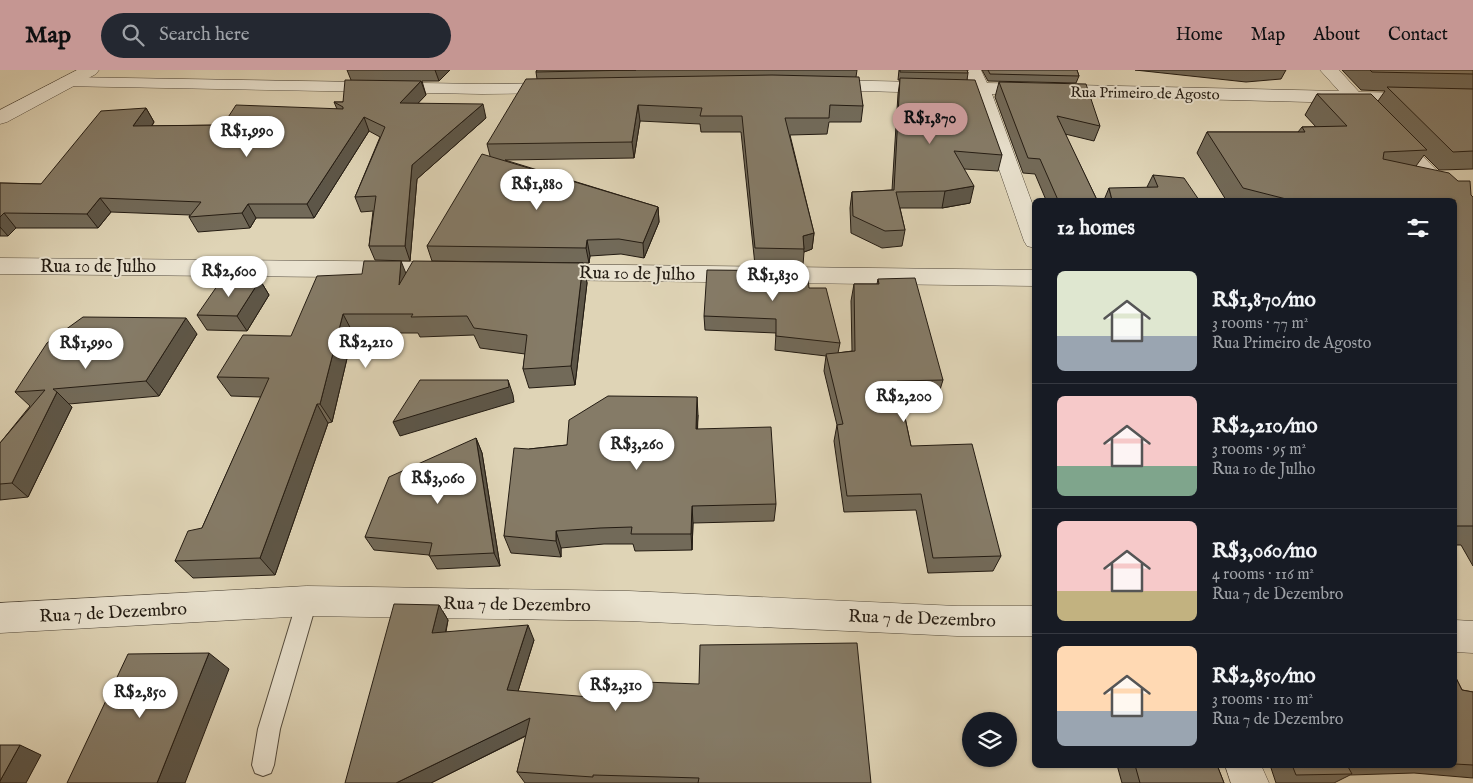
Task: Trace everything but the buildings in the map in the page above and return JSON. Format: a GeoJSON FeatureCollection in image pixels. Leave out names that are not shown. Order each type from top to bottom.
{"type":"FeatureCollection","features":[{"type":"Feature","properties":{"kind":"street"},"geometry":{"type":"LineString","coordinates":[[0,118],[90,70]]}},
{"type":"Feature","properties":{"kind":"street"},"geometry":{"type":"LineString","coordinates":[[974,70],[1032,233]]}},
{"type":"Feature","properties":{"kind":"street"},"geometry":{"type":"LineString","coordinates":[[1329,70],[1451,198]]}},
{"type":"Feature","properties":{"kind":"street"},"geometry":{"type":"LineString","coordinates":[[67,82],[482,89],[572,88]]}},
{"type":"Feature","properties":{"kind":"street","name":"Rua Primeiro de Agosto"},"geometry":{"type":"LineString","coordinates":[[811,85],[1473,100]]}},
{"type":"Feature","properties":{"kind":"street","name":"Rua 10 de Julho"},"geometry":{"type":"LineString","coordinates":[[0,266],[471,271]]}},
{"type":"Feature","properties":{"kind":"street","name":"Rua 10 de Julho"},"geometry":{"type":"LineString","coordinates":[[521,272],[1032,278]]}},
{"type":"Feature","properties":{"kind":"street","name":"Rua 7 de Dezembro"},"geometry":{"type":"LineString","coordinates":[[3,623],[307,601],[629,606],[957,621],[1032,621]]}},
{"type":"Feature","properties":{"kind":"street"},"geometry":{"type":"LineString","coordinates":[[1457,636],[1473,637]]}},
{"type":"Feature","properties":{"kind":"street"},"geometry":{"type":"LineString","coordinates":[[1244,768],[1250,783]]}},
{"type":"Feature","properties":{"kind":"lane"},"geometry":{"type":"LineString","coordinates":[[263,765],[269,729],[307,601]]}}]}
